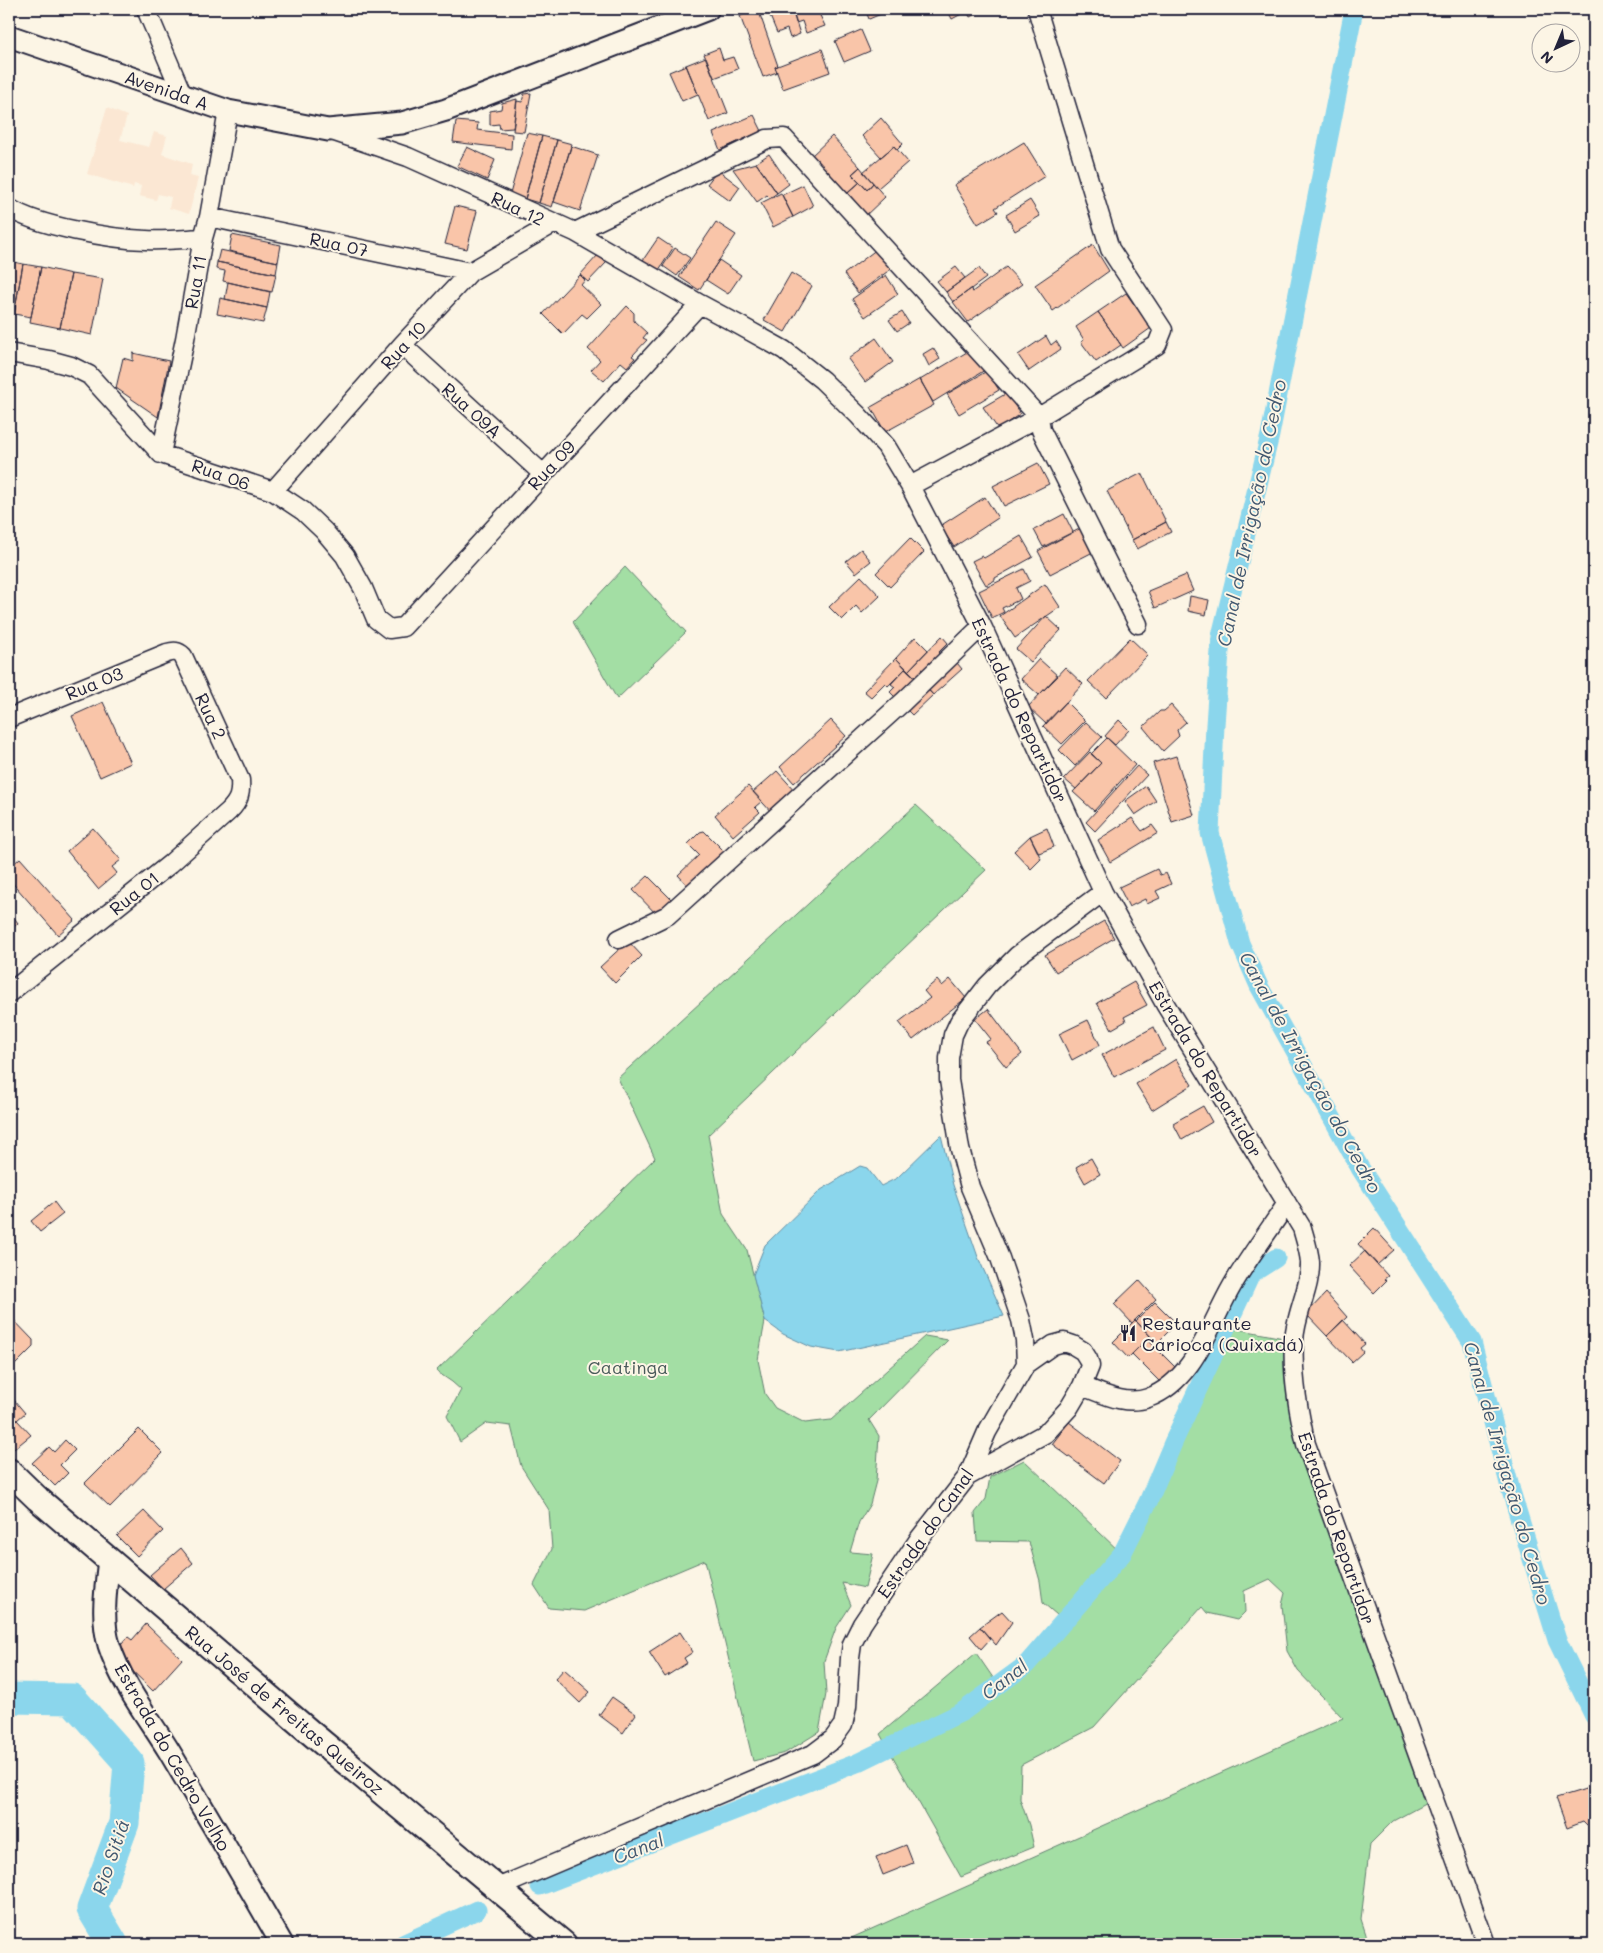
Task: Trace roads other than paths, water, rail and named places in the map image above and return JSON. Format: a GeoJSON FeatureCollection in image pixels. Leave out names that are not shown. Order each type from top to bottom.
{"type":"FeatureCollection","features":[{"type":"Feature","properties":{"kind":"main road","name":"Rua José de Freitas Queiroz"},"geometry":{"type":"LineString","coordinates":[[9,1471],[311,1733],[564,1944]]}},
{"type":"Feature","properties":{"kind":"street"},"geometry":{"type":"LineString","coordinates":[[146,9],[184,96]]}},
{"type":"Feature","properties":{"kind":"street","name":"Avenida A"},"geometry":{"type":"LineString","coordinates":[[9,36],[228,111],[328,130],[402,124],[446,110],[708,9]]}},
{"type":"Feature","properties":{"kind":"street"},"geometry":{"type":"LineString","coordinates":[[910,486],[1039,417],[1157,345],[1163,330],[1110,249],[1037,9]]}},
{"type":"Feature","properties":{"kind":"street","name":"Rua 11"},"geometry":{"type":"LineString","coordinates":[[161,454],[228,111]]}},
{"type":"Feature","properties":{"kind":"street","name":"Rua 12"},"geometry":{"type":"LineString","coordinates":[[328,130],[408,157],[574,232],[700,304]]}},
{"type":"Feature","properties":{"kind":"street"},"geometry":{"type":"LineString","coordinates":[[574,232],[767,139],[784,138],[1039,417],[1041,430],[1138,624]]}},
{"type":"Feature","properties":{"kind":"street"},"geometry":{"type":"LineString","coordinates":[[9,208],[18,214],[76,231],[145,240],[203,238]]}},
{"type":"Feature","properties":{"kind":"street","name":"Rua 07"},"geometry":{"type":"LineString","coordinates":[[209,216],[470,272]]}},
{"type":"Feature","properties":{"kind":"street","name":"Rua 10"},"geometry":{"type":"LineString","coordinates":[[273,492],[402,345],[470,272],[553,224]]}},
{"type":"Feature","properties":{"kind":"street","name":"Rua 09"},"geometry":{"type":"LineString","coordinates":[[403,627],[700,304]]}},
{"type":"Feature","properties":{"kind":"street","name":"Estrada do Repartidor"},"geometry":{"type":"LineString","coordinates":[[700,304],[784,350],[822,380],[886,446],[910,486],[982,626],[1103,892],[1165,1004],[1302,1228],[1310,1262],[1305,1290],[1298,1312],[1294,1340],[1294,1369],[1306,1444],[1486,1944]]}},
{"type":"Feature","properties":{"kind":"street","name":"Rua 09A"},"geometry":{"type":"LineString","coordinates":[[402,345],[542,474]]}},
{"type":"Feature","properties":{"kind":"street","name":"Rua 06"},"geometry":{"type":"LineString","coordinates":[[9,353],[64,364],[89,375],[161,454],[273,492],[303,511],[324,531],[345,556],[363,588],[376,619],[381,625],[389,629],[403,627]]}},
{"type":"Feature","properties":{"kind":"street"},"geometry":{"type":"LineString","coordinates":[[619,938],[668,915],[903,702],[982,626]]}},
{"type":"Feature","properties":{"kind":"street","name":"Rua 03"},"geometry":{"type":"LineString","coordinates":[[9,718],[167,653],[180,652]]}},
{"type":"Feature","properties":{"kind":"street","name":"Rua 2"},"geometry":{"type":"LineString","coordinates":[[180,652],[240,780]]}},
{"type":"Feature","properties":{"kind":"street","name":"Rua 01"},"geometry":{"type":"LineString","coordinates":[[9,993],[170,864],[229,810],[238,801],[241,791],[240,780]]}},
{"type":"Feature","properties":{"kind":"street"},"geometry":{"type":"LineString","coordinates":[[1026,1364],[1025,1340],[1021,1320],[1000,1258],[970,1187],[960,1150],[950,1080],[949,1058],[953,1035],[959,1022],[988,986],[1017,956],[1103,892]]}},
{"type":"Feature","properties":{"kind":"street"},"geometry":{"type":"LineString","coordinates":[[1082,1386],[1117,1399],[1128,1401],[1148,1398],[1171,1384],[1190,1363],[1209,1334],[1232,1287],[1287,1203]]}},
{"type":"Feature","properties":{"kind":"street"},"geometry":{"type":"LineString","coordinates":[[968,1476],[1046,1433],[1069,1408],[1082,1386],[1090,1366],[1083,1351],[1074,1345],[1064,1342],[1053,1344],[1026,1364]]}},
{"type":"Feature","properties":{"kind":"street","name":"Estrada do Canal"},"geometry":{"type":"LineString","coordinates":[[497,1888],[813,1754],[833,1739],[843,1725],[847,1707],[852,1644],[862,1624],[919,1539],[968,1476],[987,1432],[1026,1364]]}},
{"type":"Feature","properties":{"kind":"street","name":"Estrada do Cedro Velho"},"geometry":{"type":"LineString","coordinates":[[109,1559],[105,1624],[109,1645],[141,1707],[282,1944]]}},
{"type":"Feature","properties":{"kind":"water"},"geometry":{"type":"Polygon","coordinates":[[[941,1135],[953,1185],[978,1257],[1004,1316],[839,1352],[811,1347],[783,1334],[765,1321],[753,1275],[765,1245],[821,1190],[860,1166],[867,1168],[881,1186],[897,1178],[941,1135]]]}},
{"type":"Feature","properties":{"kind":"waterway","name":"Canal de Irrigação do Cedro"},"geometry":{"type":"LineString","coordinates":[[1354,9],[1270,435],[1221,636],[1210,833],[1240,943],[1259,986],[1360,1168],[1472,1342],[1511,1491],[1557,1640],[1594,1716]]}},
{"type":"Feature","properties":{"kind":"waterway","name":"Canal"},"geometry":{"type":"LineString","coordinates":[[540,1886],[857,1763],[962,1712],[1026,1665],[1122,1554],[1148,1502],[1173,1443],[1251,1274],[1276,1258]]}},
{"type":"Feature","properties":{"kind":"waterway","name":"Rio Sitiá"},"geometry":{"type":"LineString","coordinates":[[9,1698],[72,1699],[129,1763],[124,1823],[92,1909],[113,1944]]}},
{"type":"Feature","properties":{"kind":"waterway"},"geometry":{"type":"LineString","coordinates":[[403,1944],[477,1910]]}},
{"type":"Feature","properties":{"kind":"place","name":"Restaurante Carioca (Quixadá)"},"geometry":{"type":"Point","coordinates":[1128,1333]}},
{"type":"Feature","properties":{"kind":"park label","name":"Caatinga"},"geometry":{"type":"Point","coordinates":[628,1367]}}]}
